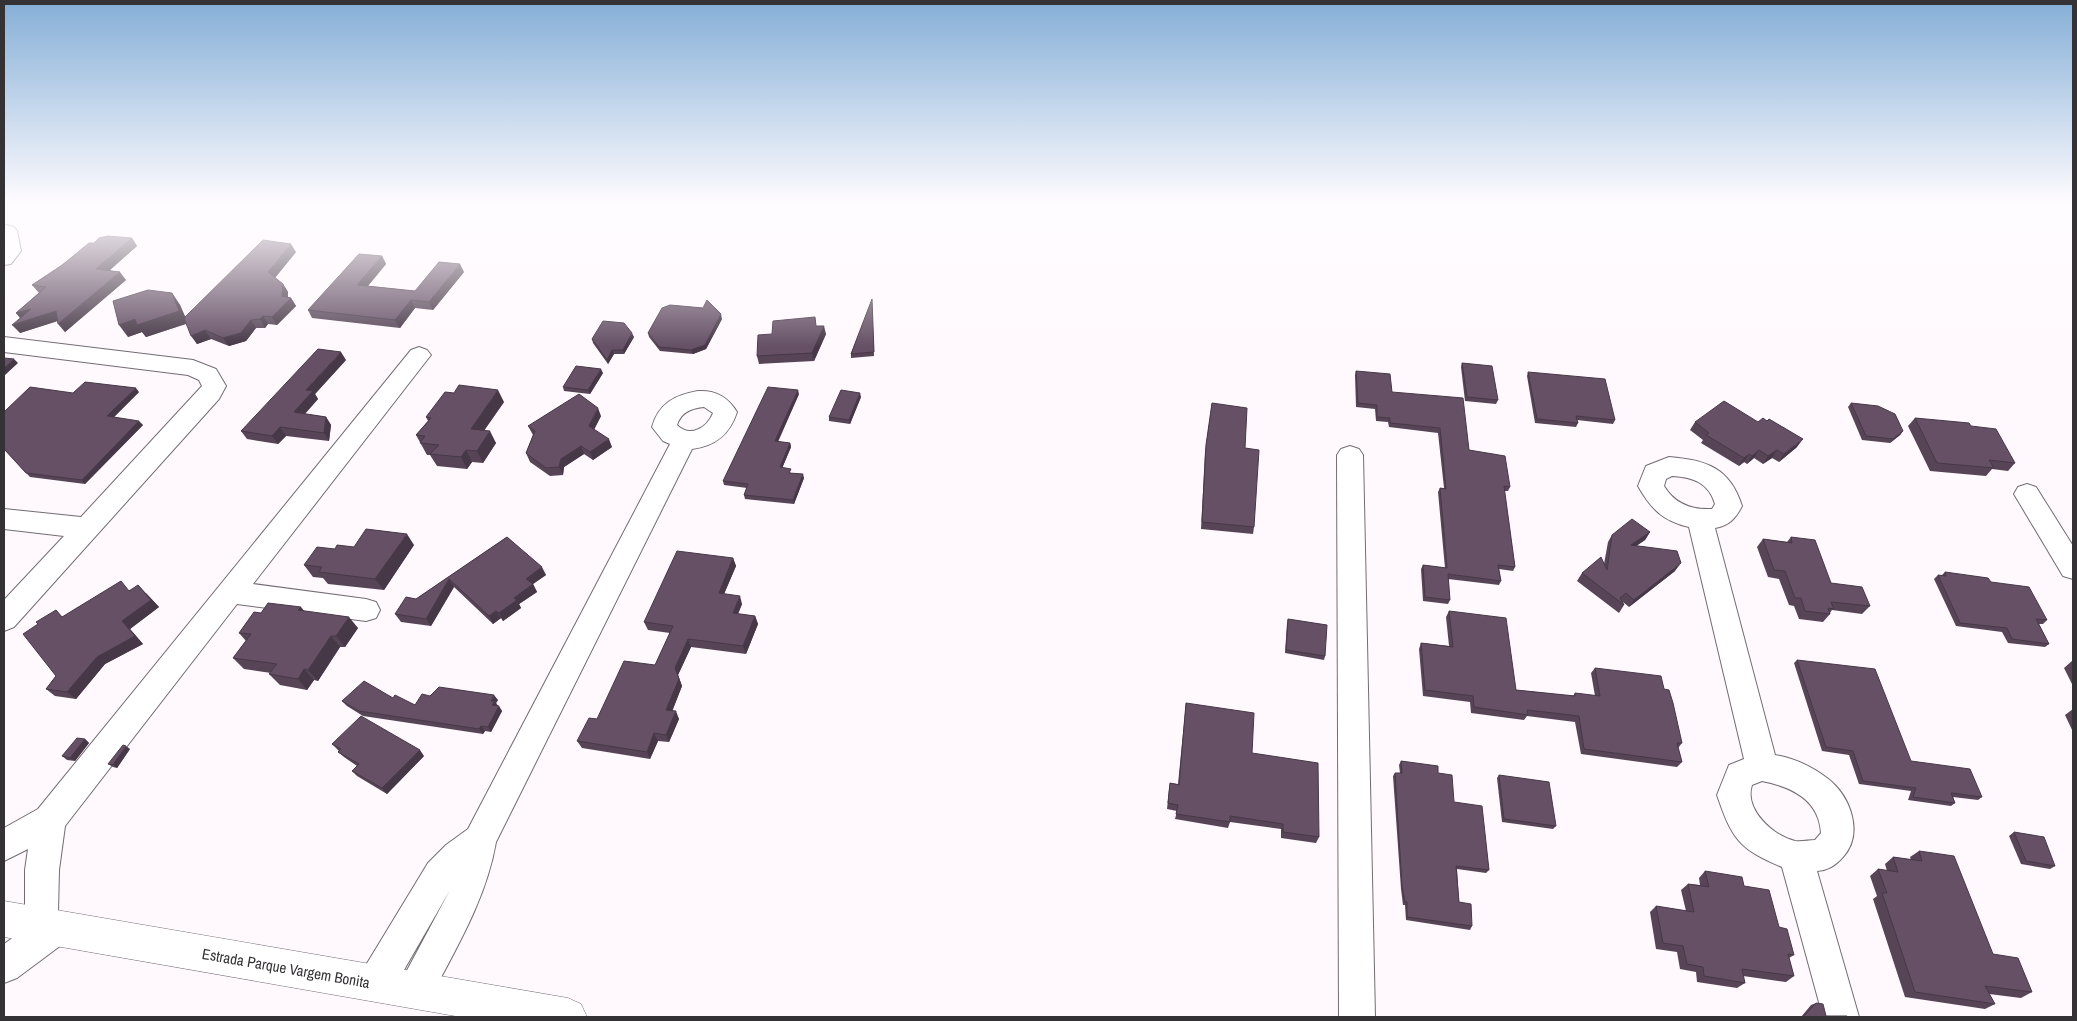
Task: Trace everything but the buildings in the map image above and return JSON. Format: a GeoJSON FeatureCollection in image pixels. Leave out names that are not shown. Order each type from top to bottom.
{"type":"FeatureCollection","features":[{"type":"Feature","properties":{"kind":"main road","name":"Estrada Parque Vargem Bonita"},"geometry":{"type":"LineString","coordinates":[[4,919],[568,1017]]}},
{"type":"Feature","properties":{"kind":"street"},"geometry":{"type":"LineString","coordinates":[[4,344],[193,368],[202,371],[214,386],[211,393],[4,619]]}},
{"type":"Feature","properties":{"kind":"street"},"geometry":{"type":"LineString","coordinates":[[4,845],[49,820],[418,355]]}},
{"type":"Feature","properties":{"kind":"street"},"geometry":{"type":"LineString","coordinates":[[415,990],[471,882],[480,840],[684,440]]}},
{"type":"Feature","properties":{"kind":"street"},"geometry":{"type":"LineString","coordinates":[[1350,455],[1357,1017]]}},
{"type":"Feature","properties":{"kind":"street"},"geometry":{"type":"LineString","coordinates":[[2027,494],[2073,568]]}},
{"type":"Feature","properties":{"kind":"street"},"geometry":{"type":"LineString","coordinates":[[4,519],[87,528]]}},
{"type":"Feature","properties":{"kind":"street"},"geometry":{"type":"LineString","coordinates":[[1700,520],[1762,767]]}},
{"type":"Feature","properties":{"kind":"street"},"geometry":{"type":"LineString","coordinates":[[230,592],[366,610]]}},
{"type":"Feature","properties":{"kind":"street"},"geometry":{"type":"LineString","coordinates":[[1762,767],[1790,772],[1818,790],[1836,814],[1838,839],[1823,855],[1796,857],[1765,844],[1742,821],[1732,795],[1740,775],[1762,767]]}},
{"type":"Feature","properties":{"kind":"street"},"geometry":{"type":"LineString","coordinates":[[4,965],[49,927],[42,870],[49,820]]}},
{"type":"Feature","properties":{"kind":"street"},"geometry":{"type":"LineString","coordinates":[[376,983],[440,874],[458,856],[480,840]]}},
{"type":"Feature","properties":{"kind":"street"},"geometry":{"type":"LineString","coordinates":[[1796,857],[1841,1017]]}}]}
